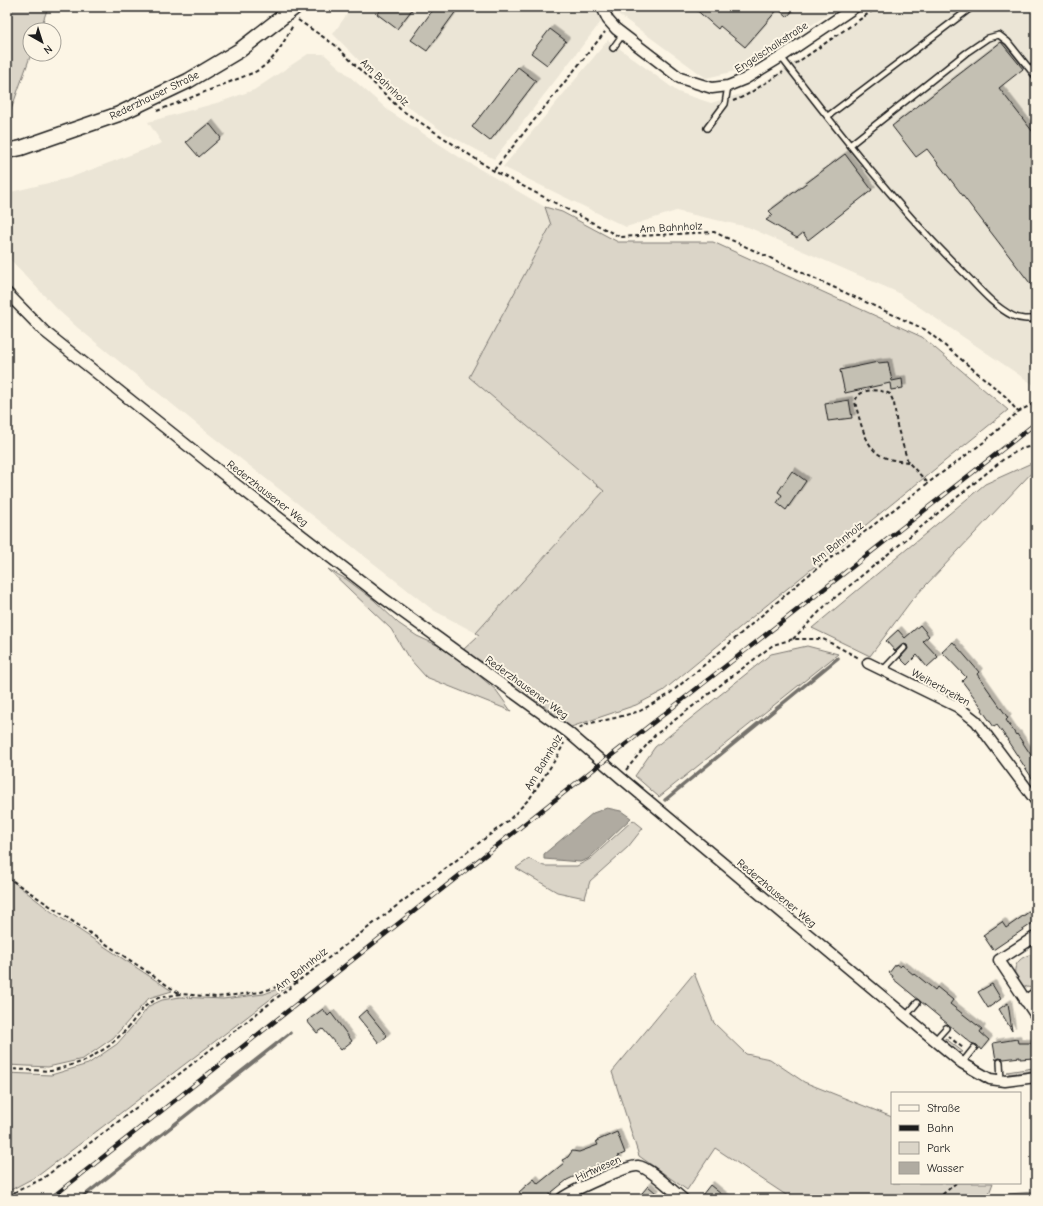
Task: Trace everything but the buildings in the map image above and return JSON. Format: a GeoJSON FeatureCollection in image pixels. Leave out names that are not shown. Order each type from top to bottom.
{"type":"FeatureCollection","features":[{"type":"Feature","properties":{"kind":"main road","name":"Rederzhauser Straße"},"geometry":{"type":"LineString","coordinates":[[7,151],[21,148],[119,114],[188,81],[240,50],[293,13]]}},
{"type":"Feature","properties":{"kind":"street","name":"Engelschalkstraße"},"geometry":{"type":"LineString","coordinates":[[602,7],[608,20],[619,32],[680,78],[712,88],[728,86],[745,80],[782,57],[855,7]]}},
{"type":"Feature","properties":{"kind":"street","name":"Rederzhausener Weg"},"geometry":{"type":"LineString","coordinates":[[7,293],[44,331],[238,486],[383,598],[569,733],[962,1063],[990,1079],[1001,1081],[1036,1078]]}},
{"type":"Feature","properties":{"kind":"street","name":"Weiherbreiten"},"geometry":{"type":"LineString","coordinates":[[868,663],[958,707],[976,721],[1036,801]]}},
{"type":"Feature","properties":{"kind":"street"},"geometry":{"type":"LineString","coordinates":[[1036,942],[1033,938],[999,960],[1036,1016]]}},
{"type":"Feature","properties":{"kind":"street"},"geometry":{"type":"LineString","coordinates":[[1025,1001],[1036,993]]}},
{"type":"Feature","properties":{"kind":"street","name":"Hirtwiesen"},"geometry":{"type":"LineString","coordinates":[[560,1199],[623,1169],[638,1166],[650,1172],[683,1199]]}},
{"type":"Feature","properties":{"kind":"lane"},"geometry":{"type":"LineString","coordinates":[[828,116],[972,7]]}},
{"type":"Feature","properties":{"kind":"lane"},"geometry":{"type":"LineString","coordinates":[[613,48],[619,32]]}},
{"type":"Feature","properties":{"kind":"lane"},"geometry":{"type":"LineString","coordinates":[[850,145],[966,53],[988,38],[999,35],[1008,42],[1036,77]]}},
{"type":"Feature","properties":{"kind":"lane"},"geometry":{"type":"LineString","coordinates":[[782,57],[850,145],[936,246],[996,305],[1012,315],[1022,319],[1036,318]]}},
{"type":"Feature","properties":{"kind":"lane"},"geometry":{"type":"LineString","coordinates":[[707,128],[725,104],[728,86]]}},
{"type":"Feature","properties":{"kind":"lane"},"geometry":{"type":"LineString","coordinates":[[883,670],[904,648]]}},
{"type":"Feature","properties":{"kind":"lane"},"geometry":{"type":"LineString","coordinates":[[906,1016],[917,1003]]}},
{"type":"Feature","properties":{"kind":"lane"},"geometry":{"type":"LineString","coordinates":[[935,1040],[946,1028]]}},
{"type":"Feature","properties":{"kind":"lane"},"geometry":{"type":"LineString","coordinates":[[962,1063],[974,1048]]}},
{"type":"Feature","properties":{"kind":"lane"},"geometry":{"type":"LineString","coordinates":[[1000,1062],[1001,1081]]}},
{"type":"Feature","properties":{"kind":"path"},"geometry":{"type":"LineString","coordinates":[[725,104],[745,96],[878,7]]}},
{"type":"Feature","properties":{"kind":"path","name":"Am Bahnholz"},"geometry":{"type":"LineString","coordinates":[[7,1196],[42,1178],[92,1142],[301,979],[509,820],[530,798],[557,757],[569,733],[586,724],[640,711],[668,695],[806,577],[984,442],[1018,412],[1005,396],[926,330],[919,326],[714,232],[620,237],[494,171],[400,109],[335,45],[293,13]]}},
{"type":"Feature","properties":{"kind":"path"},"geometry":{"type":"LineString","coordinates":[[494,171],[604,32],[619,32]]}},
{"type":"Feature","properties":{"kind":"path"},"geometry":{"type":"LineString","coordinates":[[908,462],[880,456],[872,449],[868,442],[855,402],[859,394],[874,390],[883,391],[890,394],[894,403],[897,426],[908,462],[928,483]]}},
{"type":"Feature","properties":{"kind":"path"},"geometry":{"type":"LineString","coordinates":[[1018,412],[1036,402]]}},
{"type":"Feature","properties":{"kind":"path"},"geometry":{"type":"LineString","coordinates":[[793,639],[826,605],[1005,458],[1021,449],[1036,444]]}},
{"type":"Feature","properties":{"kind":"path"},"geometry":{"type":"LineString","coordinates":[[621,778],[632,762],[655,735],[773,645],[793,639],[823,639],[868,663]]}},
{"type":"Feature","properties":{"kind":"path"},"geometry":{"type":"LineString","coordinates":[[7,877],[180,994]]}},
{"type":"Feature","properties":{"kind":"path"},"geometry":{"type":"LineString","coordinates":[[7,1069],[51,1071],[85,1061],[109,1046],[126,1030],[144,1007],[158,998],[180,994],[217,997],[261,992],[301,979]]}},
{"type":"Feature","properties":{"kind":"path"},"geometry":{"type":"LineString","coordinates":[[937,1199],[955,1184]]}},
{"type":"Feature","properties":{"kind":"shaded area"},"geometry":{"type":"Polygon","coordinates":[[[352,7],[840,7],[740,70],[706,78],[611,9],[494,159],[445,133],[397,99],[333,34],[352,7]]]}},
{"type":"Feature","properties":{"kind":"shaded area"},"geometry":{"type":"Polygon","coordinates":[[[880,7],[1036,7],[1036,383],[1034,385],[897,292],[748,227],[676,211],[626,227],[503,167],[608,40],[678,92],[711,103],[748,92],[880,7]]]}},
{"type":"Feature","properties":{"kind":"shaded area"},"geometry":{"type":"Polygon","coordinates":[[[308,54],[324,54],[389,111],[459,157],[545,207],[551,225],[469,377],[604,491],[476,633],[433,610],[204,430],[78,328],[57,309],[7,256],[7,193],[69,178],[162,143],[148,122],[220,102],[254,90],[308,54]]]}},
{"type":"Feature","properties":{"kind":"green space"},"geometry":{"type":"Polygon","coordinates":[[[7,7],[48,7],[43,22],[22,22],[22,62],[28,62],[7,121],[7,7]]]}},
{"type":"Feature","properties":{"kind":"green space"},"geometry":{"type":"Polygon","coordinates":[[[545,207],[562,212],[618,242],[713,242],[922,337],[1008,410],[663,691],[636,705],[571,727],[508,678],[463,650],[479,635],[476,633],[604,491],[469,377],[551,225],[545,207]]]}},
{"type":"Feature","properties":{"kind":"green space"},"geometry":{"type":"Polygon","coordinates":[[[1036,461],[1036,468],[911,601],[870,656],[812,628],[985,484],[1036,461]]]}},
{"type":"Feature","properties":{"kind":"green space"},"geometry":{"type":"Polygon","coordinates":[[[328,569],[346,579],[374,600],[398,623],[417,636],[439,646],[470,668],[496,690],[511,711],[426,677],[408,657],[391,629],[328,569]]]}},
{"type":"Feature","properties":{"kind":"green space"},"geometry":{"type":"Polygon","coordinates":[[[807,646],[838,654],[659,797],[635,776],[655,747],[771,654],[807,646]]]}},
{"type":"Feature","properties":{"kind":"green space"},"geometry":{"type":"Polygon","coordinates":[[[633,820],[643,828],[628,847],[590,881],[585,898],[557,892],[516,868],[529,859],[544,866],[577,866],[590,859],[633,820]]]}},
{"type":"Feature","properties":{"kind":"green space"},"geometry":{"type":"Polygon","coordinates":[[[7,877],[52,912],[172,991],[149,998],[113,1038],[83,1059],[48,1067],[7,1065],[7,877]]]}},
{"type":"Feature","properties":{"kind":"green space"},"geometry":{"type":"Polygon","coordinates":[[[1029,955],[1036,956],[1036,987],[1022,985],[1015,976],[1017,964],[1029,955]]]}},
{"type":"Feature","properties":{"kind":"green space"},"geometry":{"type":"Polygon","coordinates":[[[694,973],[714,1023],[746,1054],[770,1059],[804,1082],[891,1117],[891,1184],[993,1184],[987,1199],[792,1199],[715,1148],[687,1190],[639,1156],[612,1072],[694,973]]]}},
{"type":"Feature","properties":{"kind":"green space"},"geometry":{"type":"Polygon","coordinates":[[[289,985],[39,1175],[7,1192],[7,1073],[51,1075],[88,1064],[117,1044],[149,1006],[162,1000],[180,997],[223,999],[264,994],[289,985]]]}},
{"type":"Feature","properties":{"kind":"green space"},"geometry":{"type":"Polygon","coordinates":[[[945,1038],[963,1052],[958,1053],[945,1042],[945,1038]]]}},
{"type":"Feature","properties":{"kind":"green space"},"geometry":{"type":"Polygon","coordinates":[[[1033,1068],[1032,1071],[1010,1074],[1007,1072],[1033,1068]]]}},
{"type":"Feature","properties":{"kind":"green space"},"geometry":{"type":"Polygon","coordinates":[[[1036,1193],[1036,1199],[1011,1199],[1009,1194],[1036,1193]]]}},
{"type":"Feature","properties":{"kind":"water"},"geometry":{"type":"Polygon","coordinates":[[[607,808],[621,811],[631,818],[588,859],[580,862],[544,859],[544,854],[593,813],[607,808]]]}},
{"type":"Feature","properties":{"kind":"waterway"},"geometry":{"type":"LineString","coordinates":[[665,800],[838,658]]}},
{"type":"Feature","properties":{"kind":"waterway"},"geometry":{"type":"LineString","coordinates":[[80,1199],[290,1033]]}},
{"type":"Feature","properties":{"kind":"railway"},"geometry":{"type":"LineString","coordinates":[[50,1199],[594,769],[1036,423]]}}]}
